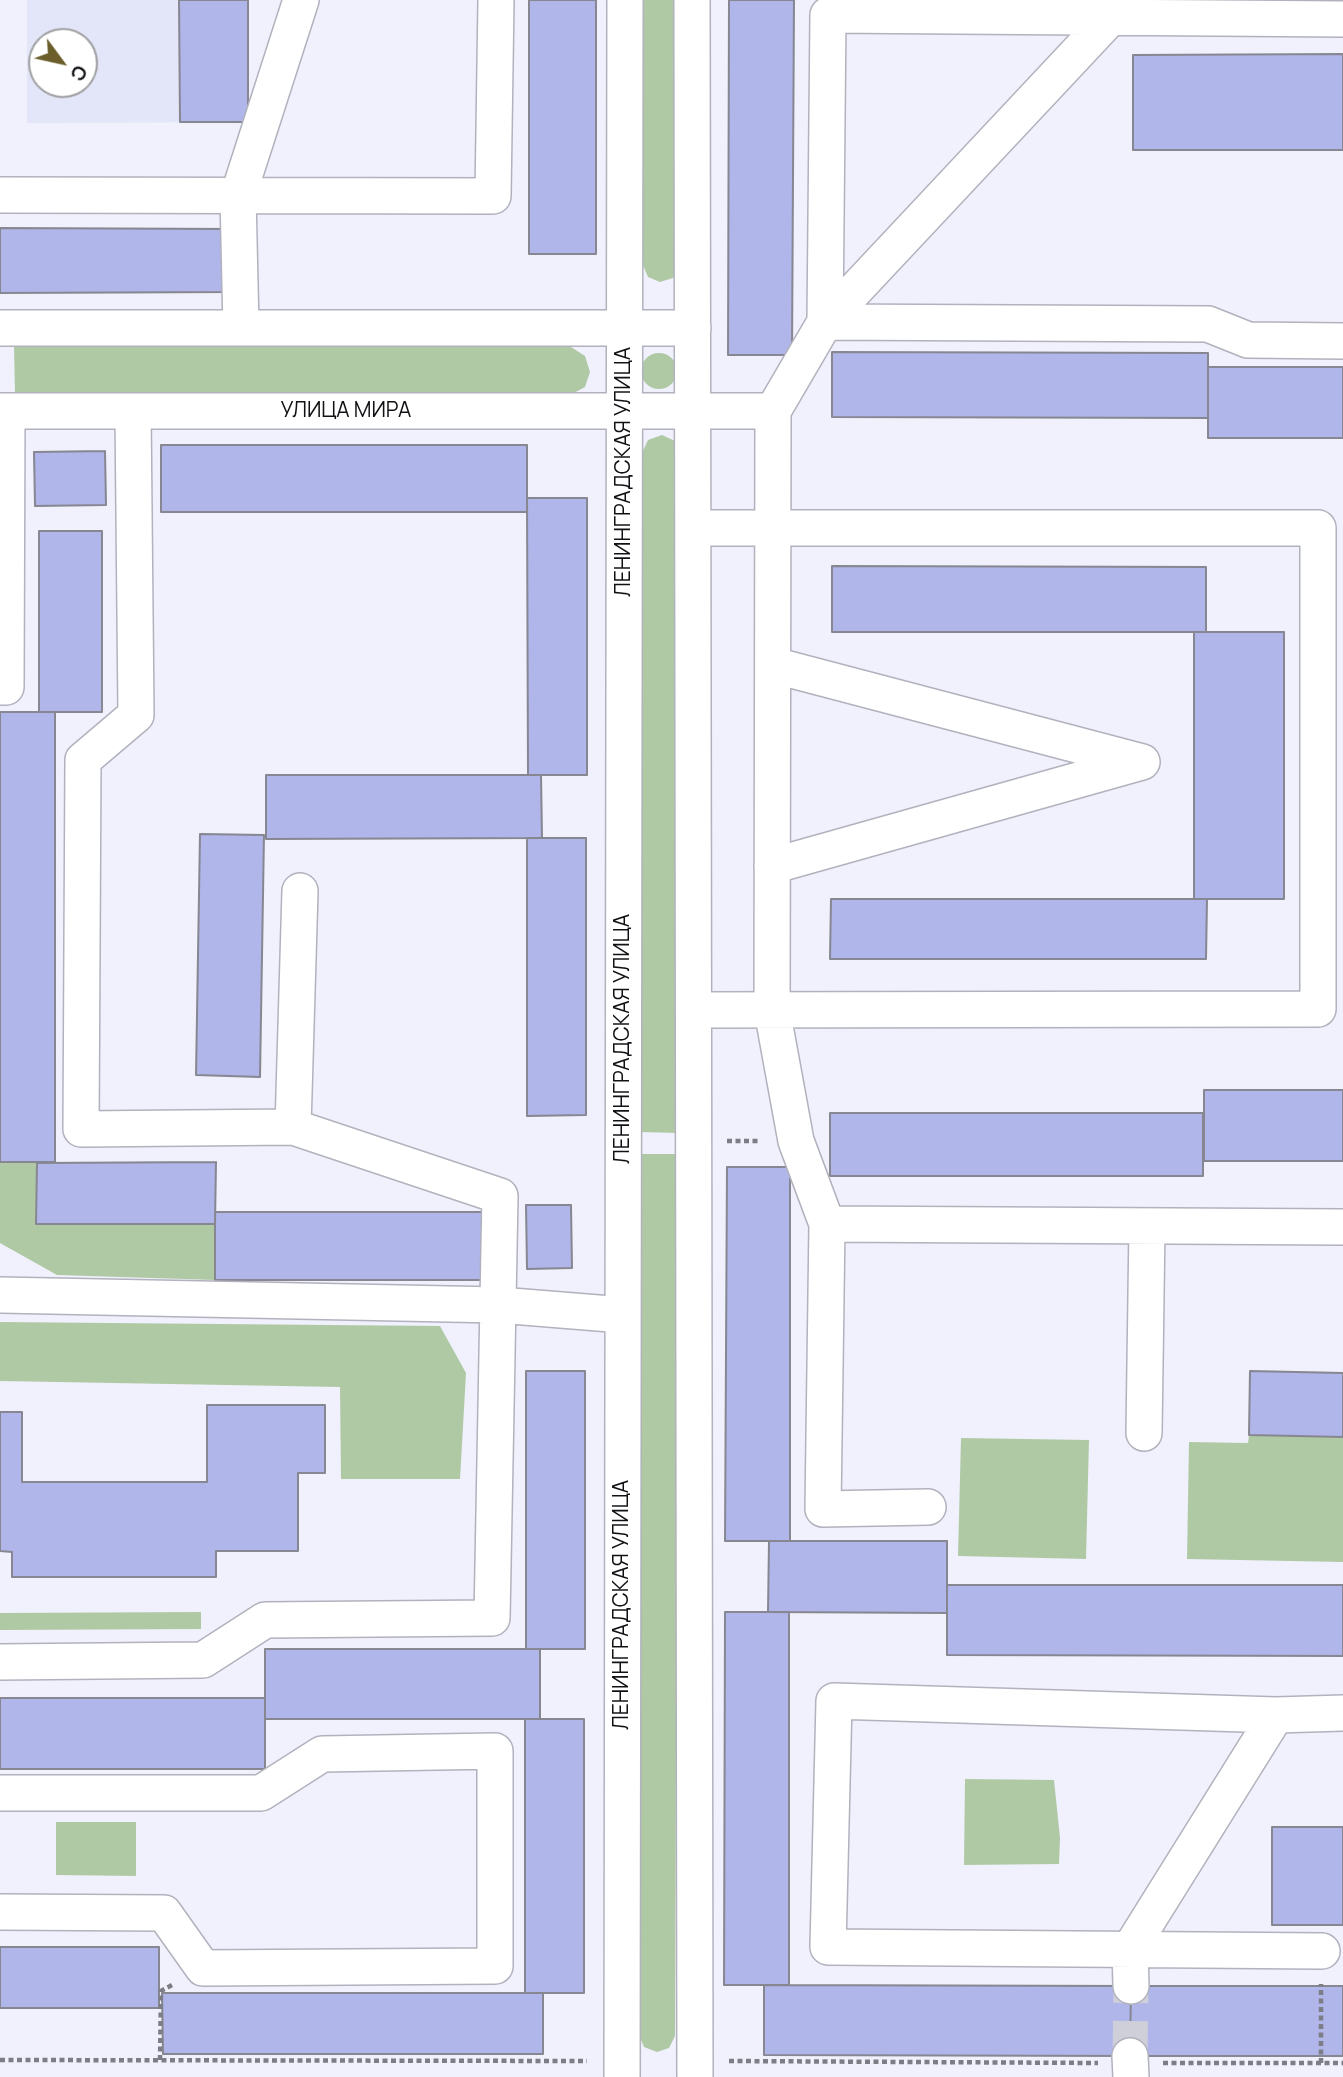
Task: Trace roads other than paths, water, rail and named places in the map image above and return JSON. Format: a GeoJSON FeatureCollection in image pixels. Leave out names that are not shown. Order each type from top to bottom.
{"type":"FeatureCollection","features":[{"type":"Feature","properties":{"kind":"street"},"geometry":{"type":"LineString","coordinates":[[241,328],[238,196],[301,0]]}},
{"type":"Feature","properties":{"kind":"street"},"geometry":{"type":"LineString","coordinates":[[0,195],[494,196],[496,0]]}},
{"type":"Feature","properties":{"kind":"street","name":"ЛЕНИНГРАДСКАЯ УЛИЦА"},"geometry":{"type":"LineString","coordinates":[[610,2069],[623,1315],[625,0]]}},
{"type":"Feature","properties":{"kind":"street"},"geometry":{"type":"LineString","coordinates":[[692,0],[695,2077]]}},
{"type":"Feature","properties":{"kind":"street"},"geometry":{"type":"LineString","coordinates":[[825,322],[828,15],[1343,19]]}},
{"type":"Feature","properties":{"kind":"street"},"geometry":{"type":"LineString","coordinates":[[928,1507],[823,1508],[827,1224],[796,1141],[772,1010],[773,411],[825,322],[1111,17]]}},
{"type":"Feature","properties":{"kind":"street"},"geometry":{"type":"LineString","coordinates":[[825,322],[1208,324],[1248,340],[1343,341]]}},
{"type":"Feature","properties":{"kind":"street"},"geometry":{"type":"LineString","coordinates":[[0,328],[692,328]]}},
{"type":"Feature","properties":{"kind":"street"},"geometry":{"type":"LineString","coordinates":[[0,687],[6,687],[3,411]]}},
{"type":"Feature","properties":{"kind":"street","name":"УЛИЦА МИРА"},"geometry":{"type":"LineString","coordinates":[[3,411],[773,411]]}},
{"type":"Feature","properties":{"kind":"street"},"geometry":{"type":"LineString","coordinates":[[0,1662],[203,1660],[265,1620],[492,1618],[500,1196],[293,1127],[81,1129],[83,760],[136,715],[133,411]]}},
{"type":"Feature","properties":{"kind":"street"},"geometry":{"type":"LineString","coordinates":[[693,528],[1330,522],[1330,1015],[694,1010]]}},
{"type":"Feature","properties":{"kind":"street"},"geometry":{"type":"LineString","coordinates":[[772,866],[1142,762],[773,665]]}},
{"type":"Feature","properties":{"kind":"street"},"geometry":{"type":"LineString","coordinates":[[293,1127],[300,891]]}},
{"type":"Feature","properties":{"kind":"street"},"geometry":{"type":"LineString","coordinates":[[827,1224],[1343,1227]]}},
{"type":"Feature","properties":{"kind":"street"},"geometry":{"type":"LineString","coordinates":[[1144,1433],[1147,1226]]}},
{"type":"Feature","properties":{"kind":"street"},"geometry":{"type":"LineString","coordinates":[[0,1295],[499,1305],[623,1315]]}},
{"type":"Feature","properties":{"kind":"street"},"geometry":{"type":"LineString","coordinates":[[1322,1951],[828,1947],[834,1701],[1276,1715],[1343,1713]]}},
{"type":"Feature","properties":{"kind":"street"},"geometry":{"type":"LineString","coordinates":[[1131,1986],[1130,1949],[1276,1715]]}},
{"type":"Feature","properties":{"kind":"street"},"geometry":{"type":"LineString","coordinates":[[0,1793],[261,1793],[322,1754],[495,1751],[495,1966],[203,1968],[164,1913],[0,1912]]}},
{"type":"Feature","properties":{"kind":"tunnel"},"geometry":{"type":"LineString","coordinates":[[1130,2056],[1131,1986]]}}]}
